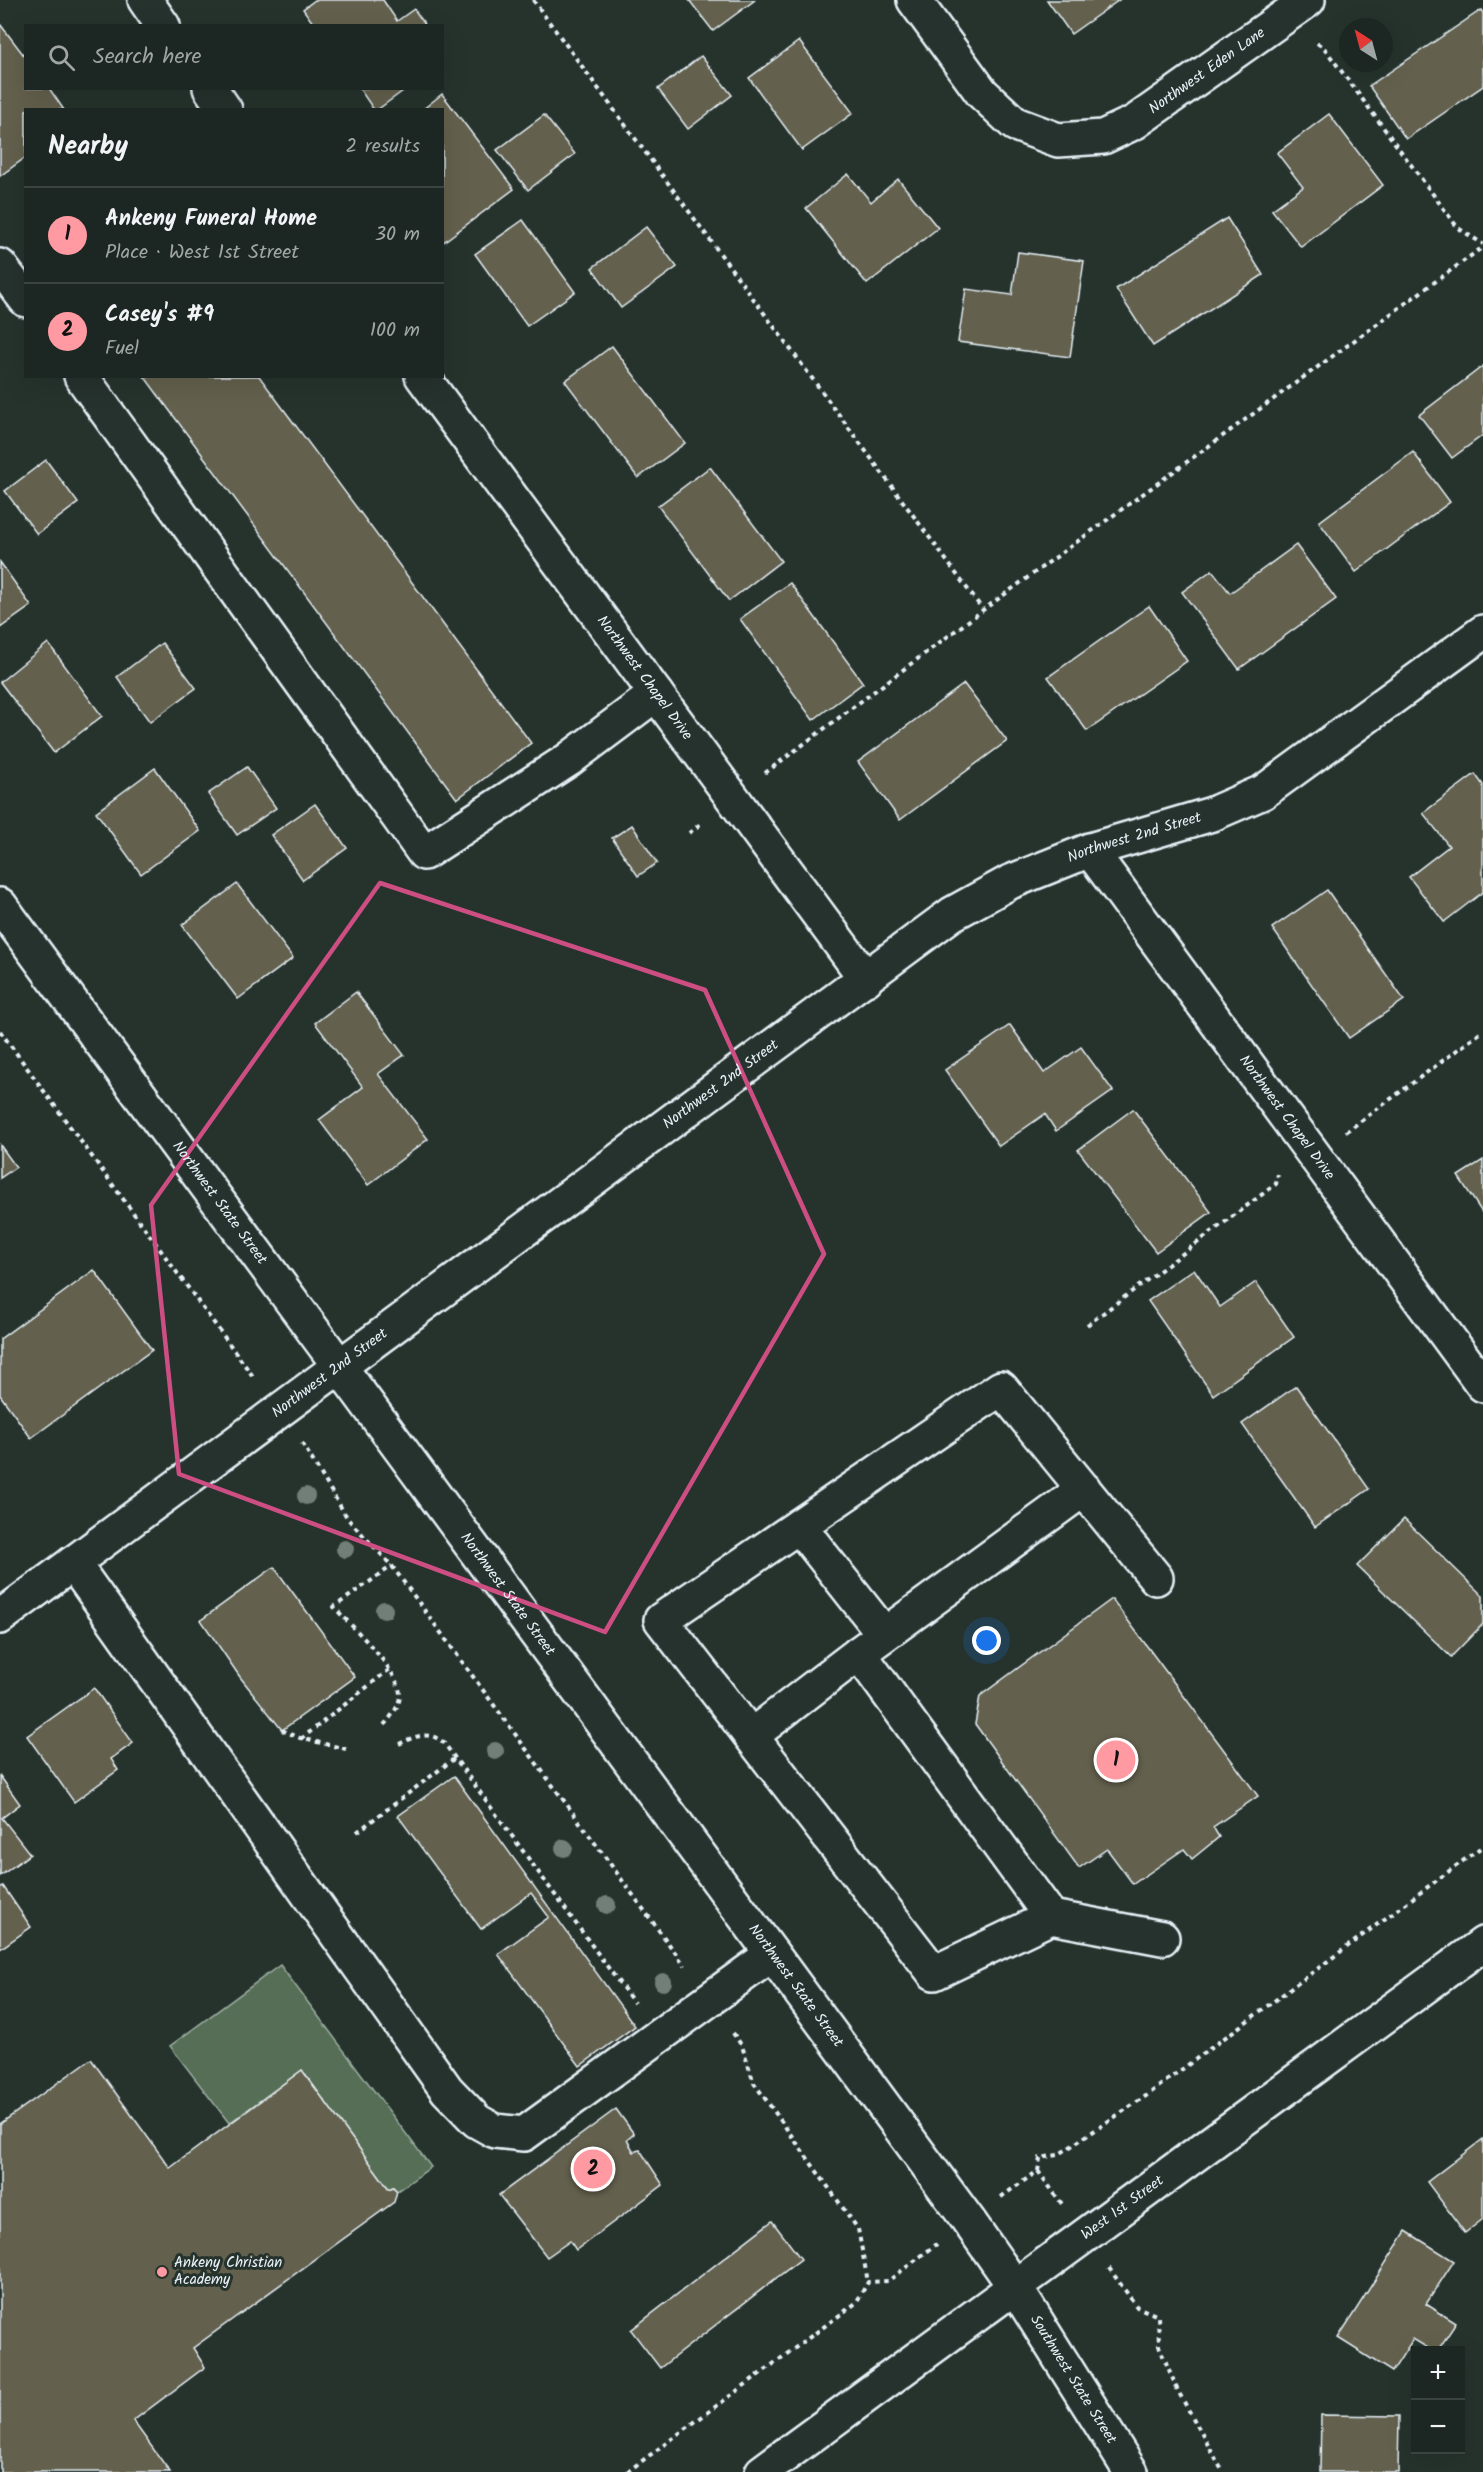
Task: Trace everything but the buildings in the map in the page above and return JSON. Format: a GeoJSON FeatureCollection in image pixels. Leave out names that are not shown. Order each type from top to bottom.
{"type":"FeatureCollection","features":[{"type":"Feature","properties":{"kind":"street"},"geometry":{"type":"LineString","coordinates":[[145,0],[163,24]]}},
{"type":"Feature","properties":{"kind":"street","name":"Northwest Eden Lane"},"geometry":{"type":"LineString","coordinates":[[914,0],[982,93],[1015,124],[1058,140],[1103,137],[1135,122],[1300,6]]}},
{"type":"Feature","properties":{"kind":"street"},"geometry":{"type":"LineString","coordinates":[[211,90],[224,108]]}},
{"type":"Feature","properties":{"kind":"street"},"geometry":{"type":"LineString","coordinates":[[0,266],[24,297]]}},
{"type":"Feature","properties":{"kind":"street"},"geometry":{"type":"LineString","coordinates":[[82,378],[424,853],[568,760],[656,694]]}},
{"type":"Feature","properties":{"kind":"street","name":"Northwest Chapel Drive"},"geometry":{"type":"LineString","coordinates":[[423,378],[866,978]]}},
{"type":"Feature","properties":{"kind":"street","name":"Northwest 2nd Street"},"geometry":{"type":"LineString","coordinates":[[0,1617],[952,914],[1010,882],[1090,850],[1212,814],[1263,792],[1483,632]]}},
{"type":"Feature","properties":{"kind":"street","name":"Northwest Chapel Drive"},"geometry":{"type":"LineString","coordinates":[[1090,850],[1483,1385]]}},
{"type":"Feature","properties":{"kind":"street","name":"Northwest State Street"},"geometry":{"type":"LineString","coordinates":[[0,905],[1015,2286]]}},
{"type":"Feature","properties":{"kind":"street"},"geometry":{"type":"LineString","coordinates":[[1156,1578],[1001,1388],[660,1620],[934,1972],[1051,1917],[1162,1938]]}},
{"type":"Feature","properties":{"kind":"street"},"geometry":{"type":"LineString","coordinates":[[751,1736],[872,1644],[1084,1489]]}},
{"type":"Feature","properties":{"kind":"street"},"geometry":{"type":"LineString","coordinates":[[799,1526],[872,1644],[1051,1917]]}},
{"type":"Feature","properties":{"kind":"street"},"geometry":{"type":"LineString","coordinates":[[73,1563],[447,2090],[477,2121],[495,2131],[524,2134],[772,1954]]}},
{"type":"Feature","properties":{"kind":"street","name":"West 1st Street"},"geometry":{"type":"LineString","coordinates":[[762,2472],[1483,1944]]}},
{"type":"Feature","properties":{"kind":"street","name":"Southwest State Street"},"geometry":{"type":"LineString","coordinates":[[1015,2286],[1131,2472]]}},
{"type":"Feature","properties":{"kind":"path"},"geometry":{"type":"LineString","coordinates":[[533,0],[983,610]]}},
{"type":"Feature","properties":{"kind":"path"},"geometry":{"type":"LineString","coordinates":[[689,833],[983,610],[1483,246],[1458,228],[1324,49],[1311,37],[1300,6]]}},
{"type":"Feature","properties":{"kind":"path"},"geometry":{"type":"LineString","coordinates":[[0,1032],[311,1455],[348,1519],[392,1566],[710,2000],[742,2046],[754,2083],[858,2229],[868,2282],[856,2303],[627,2472]]}},
{"type":"Feature","properties":{"kind":"path"},"geometry":{"type":"LineString","coordinates":[[384,1725],[398,1705],[400,1698],[397,1681],[390,1669],[334,1607],[392,1566]]}},
{"type":"Feature","properties":{"kind":"path"},"geometry":{"type":"LineString","coordinates":[[301,1739],[390,1669]]}},
{"type":"Feature","properties":{"kind":"path"},"geometry":{"type":"LineString","coordinates":[[282,1730],[301,1739],[346,1749]]}},
{"type":"Feature","properties":{"kind":"path"},"geometry":{"type":"LineString","coordinates":[[399,1744],[418,1736],[436,1737],[455,1758],[660,2037]]}},
{"type":"Feature","properties":{"kind":"path"},"geometry":{"type":"LineString","coordinates":[[357,1832],[455,1758]]}},
{"type":"Feature","properties":{"kind":"path"},"geometry":{"type":"LineString","coordinates":[[1223,2472],[1173,2380],[1159,2346],[1158,2316],[1137,2307],[1038,2171],[1040,2158],[1058,2155],[1146,2096],[1483,1846]]}},
{"type":"Feature","properties":{"kind":"path"},"geometry":{"type":"LineString","coordinates":[[868,2282],[888,2282],[968,2220],[1038,2171]]}},
{"type":"Feature","properties":{"kind":"highlighted area"},"geometry":{"type":"Polygon","coordinates":[[[380,883],[705,990],[824,1254],[605,1632],[179,1474],[151,1205],[380,883]]]}},
{"type":"Feature","properties":{"kind":"green space"},"geometry":{"type":"Polygon","coordinates":[[[280,1965],[431,2167],[397,2191],[393,2187],[389,2189],[302,2070],[229,2123],[170,2046],[280,1965]]]}},
{"type":"Feature","properties":{"kind":"place","name":"Ankeny Funeral Home"},"geometry":{"type":"Point","coordinates":[1116,1760]}},
{"type":"Feature","properties":{"kind":"place","name":"Casey's #9"},"geometry":{"type":"Point","coordinates":[593,2169]}},
{"type":"Feature","properties":{"kind":"place","name":"Ankeny Christian Academy"},"geometry":{"type":"Point","coordinates":[162,2272]}}]}
